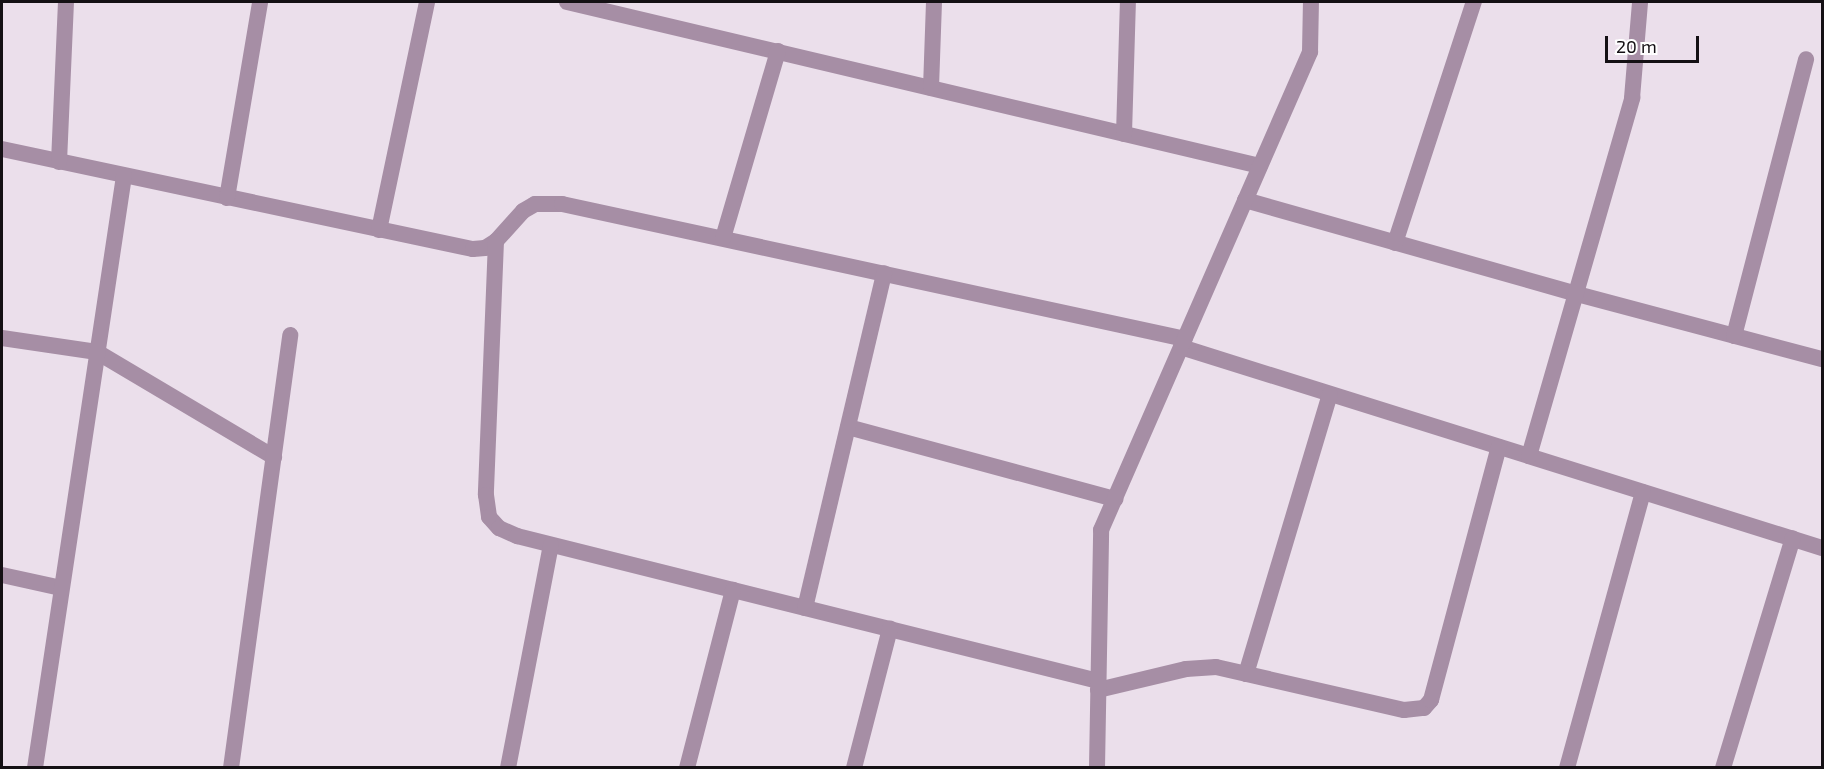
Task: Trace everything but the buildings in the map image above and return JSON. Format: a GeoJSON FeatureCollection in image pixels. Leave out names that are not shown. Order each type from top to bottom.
{"type":"FeatureCollection","features":[{"type":"Feature","properties":{"kind":"street"},"geometry":{"type":"LineString","coordinates":[[59,162],[66,2]]}},
{"type":"Feature","properties":{"kind":"street"},"geometry":{"type":"LineString","coordinates":[[227,198],[260,2]]}},
{"type":"Feature","properties":{"kind":"street"},"geometry":{"type":"LineString","coordinates":[[379,230],[427,2]]}},
{"type":"Feature","properties":{"kind":"street"},"geometry":{"type":"LineString","coordinates":[[574,2],[1260,166]]}},
{"type":"Feature","properties":{"kind":"street"},"geometry":{"type":"LineString","coordinates":[[931,88],[934,2]]}},
{"type":"Feature","properties":{"kind":"street"},"geometry":{"type":"LineString","coordinates":[[1124,134],[1128,2]]}},
{"type":"Feature","properties":{"kind":"street"},"geometry":{"type":"LineString","coordinates":[[1097,768],[1101,530],[1310,52],[1311,2]]}},
{"type":"Feature","properties":{"kind":"street"},"geometry":{"type":"LineString","coordinates":[[1395,243],[1474,2]]}},
{"type":"Feature","properties":{"kind":"street"},"geometry":{"type":"LineString","coordinates":[[1529,456],[1578,294],[1632,98],[1640,2]]}},
{"type":"Feature","properties":{"kind":"street"},"geometry":{"type":"LineString","coordinates":[[723,238],[778,51]]}},
{"type":"Feature","properties":{"kind":"street"},"geometry":{"type":"LineString","coordinates":[[1734,336],[1806,59]]}},
{"type":"Feature","properties":{"kind":"street"},"geometry":{"type":"LineString","coordinates":[[2,149],[473,249],[485,248],[496,241],[522,211],[535,204],[548,201],[884,273],[1183,343],[1330,394],[1822,548]]}},
{"type":"Feature","properties":{"kind":"street"},"geometry":{"type":"LineString","coordinates":[[34,768],[124,176]]}},
{"type":"Feature","properties":{"kind":"street"},"geometry":{"type":"LineString","coordinates":[[1245,200],[1578,294],[1822,359]]}},
{"type":"Feature","properties":{"kind":"street"},"geometry":{"type":"LineString","coordinates":[[496,241],[486,495],[489,517],[499,528],[517,536],[551,545],[890,629],[1098,686],[1199,667],[1216,667],[1404,710],[1424,708],[1431,700],[1499,447]]}},
{"type":"Feature","properties":{"kind":"street"},"geometry":{"type":"LineString","coordinates":[[805,608],[884,273]]}},
{"type":"Feature","properties":{"kind":"street"},"geometry":{"type":"LineString","coordinates":[[231,768],[290,334]]}},
{"type":"Feature","properties":{"kind":"street"},"geometry":{"type":"LineString","coordinates":[[2,338],[97,352],[274,457]]}},
{"type":"Feature","properties":{"kind":"street"},"geometry":{"type":"LineString","coordinates":[[1246,674],[1330,394]]}},
{"type":"Feature","properties":{"kind":"street"},"geometry":{"type":"LineString","coordinates":[[848,427],[1115,499]]}},
{"type":"Feature","properties":{"kind":"street"},"geometry":{"type":"LineString","coordinates":[[1567,768],[1643,492]]}},
{"type":"Feature","properties":{"kind":"street"},"geometry":{"type":"LineString","coordinates":[[1723,768],[1793,538]]}},
{"type":"Feature","properties":{"kind":"street"},"geometry":{"type":"LineString","coordinates":[[508,768],[551,545]]}},
{"type":"Feature","properties":{"kind":"street"},"geometry":{"type":"LineString","coordinates":[[2,575],[61,588]]}},
{"type":"Feature","properties":{"kind":"street"},"geometry":{"type":"LineString","coordinates":[[687,768],[733,590]]}},
{"type":"Feature","properties":{"kind":"street"},"geometry":{"type":"LineString","coordinates":[[854,768],[890,629]]}}]}
